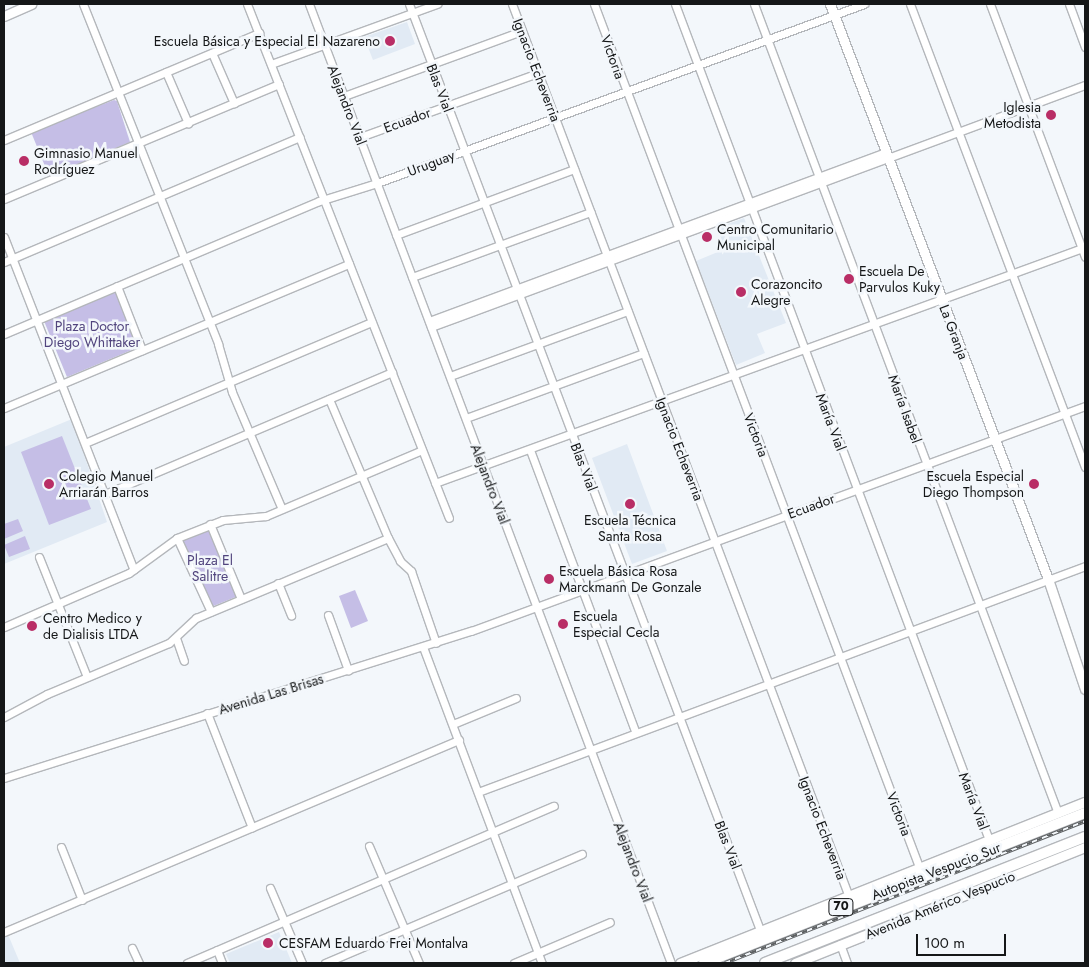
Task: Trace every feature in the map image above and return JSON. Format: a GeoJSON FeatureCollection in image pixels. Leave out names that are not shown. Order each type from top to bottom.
{"type":"FeatureCollection","features":[{"type":"Feature","properties":{"kind":"highway","name":"Autopista Vespucio Sur"},"geometry":{"type":"LineString","coordinates":[[704,963],[1085,813]]}},
{"type":"Feature","properties":{"kind":"highway","name":"Autopista Vespucio Sur"},"geometry":{"type":"LineString","coordinates":[[766,963],[1085,837]]}},
{"type":"Feature","properties":{"kind":"main road"},"geometry":{"type":"LineString","coordinates":[[4,16],[31,4]]}},
{"type":"Feature","properties":{"kind":"main road","name":"La Granja"},"geometry":{"type":"LineString","coordinates":[[830,4],[1048,579],[1082,671],[1085,689]]}},
{"type":"Feature","properties":{"kind":"main road"},"geometry":{"type":"LineString","coordinates":[[680,963],[848,894],[1085,802]]}},
{"type":"Feature","properties":{"kind":"main road","name":"Avenida Américo Vespucio"},"geometry":{"type":"LineString","coordinates":[[795,963],[1085,847]]}},
{"type":"Feature","properties":{"kind":"street"},"geometry":{"type":"LineString","coordinates":[[83,4],[209,322],[229,382],[249,433],[282,509]]}},
{"type":"Feature","properties":{"kind":"street"},"geometry":{"type":"LineString","coordinates":[[247,4],[449,518]]}},
{"type":"Feature","properties":{"kind":"street","name":"Alejandro Vial"},"geometry":{"type":"LineString","coordinates":[[309,4],[672,963]]}},
{"type":"Feature","properties":{"kind":"street","name":"Blas Vial"},"geometry":{"type":"LineString","coordinates":[[409,4],[760,930]]}},
{"type":"Feature","properties":{"kind":"street"},"geometry":{"type":"LineString","coordinates":[[271,64],[437,4]]}},
{"type":"Feature","properties":{"kind":"street","name":"Ignacio Echeverria"},"geometry":{"type":"LineString","coordinates":[[512,4],[848,894]]}},
{"type":"Feature","properties":{"kind":"street","name":"Victoria"},"geometry":{"type":"LineString","coordinates":[[594,4],[919,867]]}},
{"type":"Feature","properties":{"kind":"street","name":"María Vial"},"geometry":{"type":"LineString","coordinates":[[675,4],[989,840]]}},
{"type":"Feature","properties":{"kind":"street","name":"María Isabel"},"geometry":{"type":"LineString","coordinates":[[754,4],[1058,813]]}},
{"type":"Feature","properties":{"kind":"street","name":"Uruguay"},"geometry":{"type":"LineString","coordinates":[[4,334],[324,199],[377,183],[864,4]]}},
{"type":"Feature","properties":{"kind":"street"},"geometry":{"type":"LineString","coordinates":[[910,4],[1085,467]]}},
{"type":"Feature","properties":{"kind":"street"},"geometry":{"type":"LineString","coordinates":[[990,4],[1084,248],[1085,257]]}},
{"type":"Feature","properties":{"kind":"street"},"geometry":{"type":"LineString","coordinates":[[1069,4],[1085,47]]}},
{"type":"Feature","properties":{"kind":"street"},"geometry":{"type":"LineString","coordinates":[[344,96],[522,31]]}},
{"type":"Feature","properties":{"kind":"street"},"geometry":{"type":"LineString","coordinates":[[4,140],[259,33]]}},
{"type":"Feature","properties":{"kind":"street"},"geometry":{"type":"LineString","coordinates":[[212,53],[234,104]]}},
{"type":"Feature","properties":{"kind":"street"},"geometry":{"type":"LineString","coordinates":[[166,72],[188,123]]}},
{"type":"Feature","properties":{"kind":"street","name":"Ecuador"},"geometry":{"type":"LineString","coordinates":[[360,137],[538,73]]}},
{"type":"Feature","properties":{"kind":"street"},"geometry":{"type":"LineString","coordinates":[[4,200],[279,84]]}},
{"type":"Feature","properties":{"kind":"street"},"geometry":{"type":"LineString","coordinates":[[430,324],[887,155],[1085,85]]}},
{"type":"Feature","properties":{"kind":"street"},"geometry":{"type":"LineString","coordinates":[[4,262],[300,137]]}},
{"type":"Feature","properties":{"kind":"street"},"geometry":{"type":"LineString","coordinates":[[396,235],[574,169]]}},
{"type":"Feature","properties":{"kind":"street"},"geometry":{"type":"LineString","coordinates":[[412,277],[591,212]]}},
{"type":"Feature","properties":{"kind":"street"},"geometry":{"type":"LineString","coordinates":[[4,237],[134,570]]}},
{"type":"Feature","properties":{"kind":"street"},"geometry":{"type":"LineString","coordinates":[[435,483],[484,467],[1084,248]]}},
{"type":"Feature","properties":{"kind":"street"},"geometry":{"type":"LineString","coordinates":[[4,408],[349,264]]}},
{"type":"Feature","properties":{"kind":"street"},"geometry":{"type":"LineString","coordinates":[[117,286],[142,350]]}},
{"type":"Feature","properties":{"kind":"street"},"geometry":{"type":"LineString","coordinates":[[450,376],[628,311]]}},
{"type":"Feature","properties":{"kind":"street"},"geometry":{"type":"LineString","coordinates":[[85,444],[372,322]]}},
{"type":"Feature","properties":{"kind":"street"},"geometry":{"type":"LineString","coordinates":[[466,418],[644,353]]}},
{"type":"Feature","properties":{"kind":"street"},"geometry":{"type":"LineString","coordinates":[[104,494],[392,372]]}},
{"type":"Feature","properties":{"kind":"street"},"geometry":{"type":"LineString","coordinates":[[329,399],[388,538],[400,560],[412,574],[436,643]]}},
{"type":"Feature","properties":{"kind":"street","name":"Ecuador"},"geometry":{"type":"LineString","coordinates":[[537,608],[1085,406]]}},
{"type":"Feature","properties":{"kind":"street"},"geometry":{"type":"LineString","coordinates":[[4,628],[134,570],[177,538],[210,524],[229,519],[261,517],[422,450]]}},
{"type":"Feature","properties":{"kind":"street"},"geometry":{"type":"LineString","coordinates":[[530,450],[635,731]]}},
{"type":"Feature","properties":{"kind":"street"},"geometry":{"type":"LineString","coordinates":[[210,524],[241,599]]}},
{"type":"Feature","properties":{"kind":"street"},"geometry":{"type":"LineString","coordinates":[[177,538],[211,612]]}},
{"type":"Feature","properties":{"kind":"street"},"geometry":{"type":"LineString","coordinates":[[4,717],[176,638],[188,623],[211,612],[388,538]]}},
{"type":"Feature","properties":{"kind":"street"},"geometry":{"type":"LineString","coordinates":[[39,558],[88,678]]}},
{"type":"Feature","properties":{"kind":"street"},"geometry":{"type":"LineString","coordinates":[[478,792],[635,731],[1085,566]]}},
{"type":"Feature","properties":{"kind":"street"},"geometry":{"type":"LineString","coordinates":[[278,583],[291,615]]}},
{"type":"Feature","properties":{"kind":"street","name":"Avenida Las Brisas"},"geometry":{"type":"LineString","coordinates":[[4,778],[206,713],[436,643],[537,608]]}},
{"type":"Feature","properties":{"kind":"street"},"geometry":{"type":"LineString","coordinates":[[328,615],[348,670]]}},
{"type":"Feature","properties":{"kind":"street"},"geometry":{"type":"LineString","coordinates":[[176,638],[184,661]]}},
{"type":"Feature","properties":{"kind":"street"},"geometry":{"type":"LineString","coordinates":[[423,646],[542,963]]}},
{"type":"Feature","properties":{"kind":"street","name":"La Granja"},"geometry":{"type":"LineString","coordinates":[[1082,671],[1085,697]]}},
{"type":"Feature","properties":{"kind":"street"},"geometry":{"type":"LineString","coordinates":[[453,724],[516,698]]}},
{"type":"Feature","properties":{"kind":"street"},"geometry":{"type":"LineString","coordinates":[[206,713],[252,828]]}},
{"type":"Feature","properties":{"kind":"street"},"geometry":{"type":"LineString","coordinates":[[4,932],[459,740]]}},
{"type":"Feature","properties":{"kind":"street"},"geometry":{"type":"LineString","coordinates":[[187,963],[554,806]]}},
{"type":"Feature","properties":{"kind":"street"},"geometry":{"type":"LineString","coordinates":[[369,846],[419,963]]}},
{"type":"Feature","properties":{"kind":"street"},"geometry":{"type":"LineString","coordinates":[[61,847],[82,900]]}},
{"type":"Feature","properties":{"kind":"street"},"geometry":{"type":"LineString","coordinates":[[325,963],[582,854]]}},
{"type":"Feature","properties":{"kind":"street"},"geometry":{"type":"LineString","coordinates":[[270,888],[302,963]]}},
{"type":"Feature","properties":{"kind":"street"},"geometry":{"type":"LineString","coordinates":[[514,963],[610,922]]}},
{"type":"Feature","properties":{"kind":"street"},"geometry":{"type":"LineString","coordinates":[[840,944],[848,963]]}},
{"type":"Feature","properties":{"kind":"street"},"geometry":{"type":"LineString","coordinates":[[132,948],[139,963]]}},
{"type":"Feature","properties":{"kind":"street"},"geometry":{"type":"LineString","coordinates":[[217,950],[222,963]]}},
{"type":"Feature","properties":{"kind":"shaded area","name":"Escuela Básica y Especial El Nazareno"},"geometry":{"type":"Polygon","coordinates":[[[407,22],[415,44],[373,60],[364,37],[407,22]]]}},
{"type":"Feature","properties":{"kind":"shaded area","name":"Corazoncito Alegre"},"geometry":{"type":"Polygon","coordinates":[[[744,218],[786,323],[757,334],[765,353],[736,365],[696,261],[725,249],[717,228],[744,218]]]}},
{"type":"Feature","properties":{"kind":"shaded area","name":"Colegio Manuel Arriarán Barros"},"geometry":{"type":"Polygon","coordinates":[[[72,419],[107,522],[4,564],[4,447],[72,419]]]}},
{"type":"Feature","properties":{"kind":"shaded area","name":"Escuela Técnica Santa Rosa"},"geometry":{"type":"Polygon","coordinates":[[[627,444],[667,551],[632,564],[592,458],[627,444]]]}},
{"type":"Feature","properties":{"kind":"shaded area"},"geometry":{"type":"Polygon","coordinates":[[[4,925],[20,963],[4,963],[4,925]]]}},
{"type":"Feature","properties":{"kind":"shaded area","name":"CESFAM Eduardo Frei Montalva"},"geometry":{"type":"Polygon","coordinates":[[[279,932],[292,963],[230,963],[226,954],[279,932]]]}},
{"type":"Feature","properties":{"kind":"green space"},"geometry":{"type":"Polygon","coordinates":[[[114,100],[117,101],[130,142],[49,176],[31,132],[114,100]]]}},
{"type":"Feature","properties":{"kind":"green space","name":"Plaza Doctor Diego Whittaker"},"geometry":{"type":"Polygon","coordinates":[[[117,292],[139,347],[67,377],[44,321],[117,292]]]}},
{"type":"Feature","properties":{"kind":"green space"},"geometry":{"type":"Polygon","coordinates":[[[62,436],[91,509],[49,525],[21,452],[62,436]]]}},
{"type":"Feature","properties":{"kind":"green space"},"geometry":{"type":"Polygon","coordinates":[[[18,519],[23,531],[4,539],[4,524],[18,519]]]}},
{"type":"Feature","properties":{"kind":"green space","name":"Plaza El Salitre"},"geometry":{"type":"Polygon","coordinates":[[[209,528],[238,596],[211,607],[182,540],[209,528]]]}},
{"type":"Feature","properties":{"kind":"green space"},"geometry":{"type":"Polygon","coordinates":[[[25,536],[30,549],[9,557],[4,545],[25,536]]]}},
{"type":"Feature","properties":{"kind":"green space"},"geometry":{"type":"Polygon","coordinates":[[[355,590],[368,621],[351,628],[339,596],[355,590]]]}},
{"type":"Feature","properties":{"kind":"railway"},"geometry":{"type":"LineString","coordinates":[[725,963],[1085,821]]}},
{"type":"Feature","properties":{"kind":"place","name":"Escuela Básica y Especial El Nazareno"},"geometry":{"type":"Point","coordinates":[390,41]}},
{"type":"Feature","properties":{"kind":"place","name":"Iglesia Metodista"},"geometry":{"type":"Point","coordinates":[1051,115]}},
{"type":"Feature","properties":{"kind":"place","name":"Gimnasio Manuel Rodríguez"},"geometry":{"type":"Point","coordinates":[24,161]}},
{"type":"Feature","properties":{"kind":"place","name":"Centro Comunitario Municipal"},"geometry":{"type":"Point","coordinates":[707,237]}},
{"type":"Feature","properties":{"kind":"place","name":"Escuela De Parvulos Kuky"},"geometry":{"type":"Point","coordinates":[849,279]}},
{"type":"Feature","properties":{"kind":"place","name":"Corazoncito Alegre"},"geometry":{"type":"Point","coordinates":[741,292]}},
{"type":"Feature","properties":{"kind":"place","name":"Colegio Manuel Arriarán Barros"},"geometry":{"type":"Point","coordinates":[49,484]}},
{"type":"Feature","properties":{"kind":"place","name":"Escuela Especial Diego Thompson"},"geometry":{"type":"Point","coordinates":[1034,484]}},
{"type":"Feature","properties":{"kind":"place","name":"Escuela Técnica Santa Rosa"},"geometry":{"type":"Point","coordinates":[630,504]}},
{"type":"Feature","properties":{"kind":"place","name":"Escuela Básica Rosa Marckmann De Gonzale"},"geometry":{"type":"Point","coordinates":[549,579]}},
{"type":"Feature","properties":{"kind":"place","name":"Escuela Especial Cecla"},"geometry":{"type":"Point","coordinates":[563,624]}},
{"type":"Feature","properties":{"kind":"place","name":"Centro Medico y de Dialisis LTDA"},"geometry":{"type":"Point","coordinates":[32,626]}},
{"type":"Feature","properties":{"kind":"place","name":"CESFAM Eduardo Frei Montalva"},"geometry":{"type":"Point","coordinates":[268,943]}}]}
